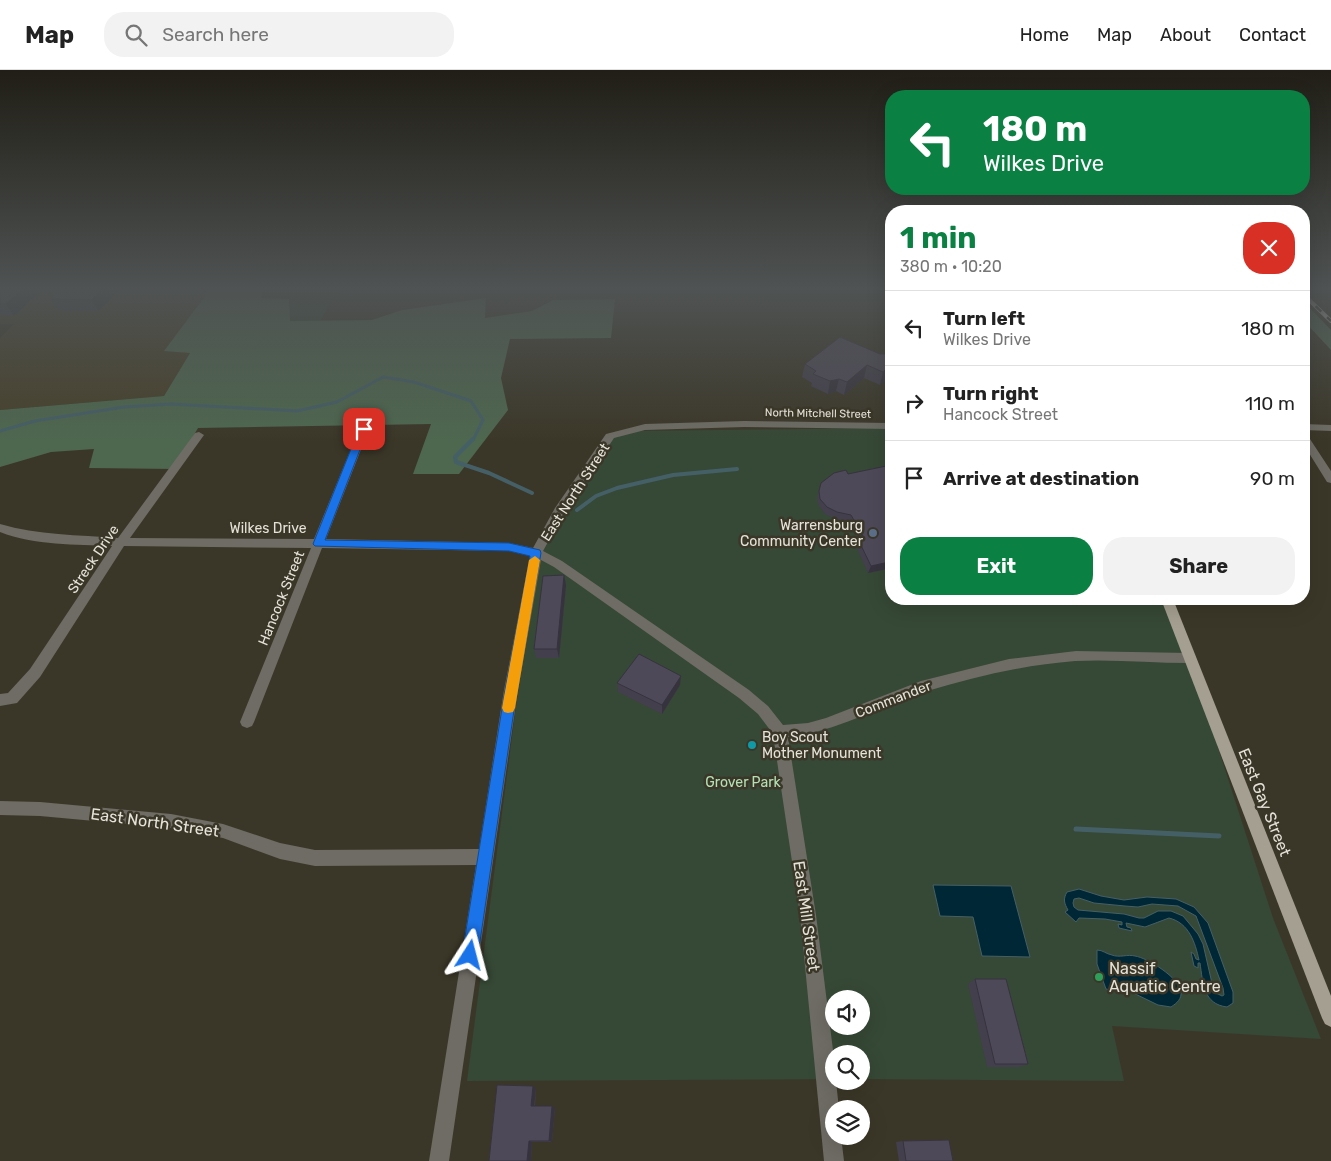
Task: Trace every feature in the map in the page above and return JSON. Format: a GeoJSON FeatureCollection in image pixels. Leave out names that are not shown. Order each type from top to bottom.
{"type":"FeatureCollection","features":[{"type":"Feature","properties":{"kind":"main road","name":"East Gay Street"},"geometry":{"type":"LineString","coordinates":[[1169,605],[1331,1018]]}},
{"type":"Feature","properties":{"kind":"street","name":"North Mitchell Street"},"geometry":{"type":"LineString","coordinates":[[744,424],[885,426]]}},
{"type":"Feature","properties":{"kind":"street","name":"East North Street"},"geometry":{"type":"LineString","coordinates":[[439,1161],[511,690],[536,553],[559,511],[610,436],[645,427],[744,424]]}},
{"type":"Feature","properties":{"kind":"street"},"geometry":{"type":"LineString","coordinates":[[1310,427],[1331,428]]}},
{"type":"Feature","properties":{"kind":"street","name":"Hancock Street"},"geometry":{"type":"LineString","coordinates":[[247,722],[364,429]]}},
{"type":"Feature","properties":{"kind":"street","name":"Streck Drive"},"geometry":{"type":"LineString","coordinates":[[6,699],[35,673],[121,542],[199,435]]}},
{"type":"Feature","properties":{"kind":"street"},"geometry":{"type":"LineString","coordinates":[[1310,447],[1331,479]]}},
{"type":"Feature","properties":{"kind":"street","name":"Wilkes Drive"},"geometry":{"type":"LineString","coordinates":[[0,528],[13,533],[49,538],[121,542],[509,547],[536,553]]}},
{"type":"Feature","properties":{"kind":"street"},"geometry":{"type":"LineString","coordinates":[[536,553],[558,564],[744,694],[763,710],[780,732]]}},
{"type":"Feature","properties":{"kind":"street","name":"Commander"},"geometry":{"type":"LineString","coordinates":[[780,732],[808,729],[827,724],[921,687],[1009,664],[1076,656],[1189,658]]}},
{"type":"Feature","properties":{"kind":"street","name":"East Mill Street"},"geometry":{"type":"LineString","coordinates":[[780,732],[808,915],[834,1161]]}},
{"type":"Feature","properties":{"kind":"street","name":"East North Street"},"geometry":{"type":"LineString","coordinates":[[0,808],[40,809],[171,821],[223,831],[280,851],[315,858],[485,857]]}},
{"type":"Feature","properties":{"kind":"shaded area"},"geometry":{"type":"Polygon","coordinates":[[[0,339],[173,339],[165,350],[190,353],[164,396],[0,410],[0,339]]]}},
{"type":"Feature","properties":{"kind":"green space"},"geometry":{"type":"Polygon","coordinates":[[[173,339],[519,339],[510,339],[501,378],[508,410],[459,474],[413,474],[431,424],[198,428],[174,469],[89,468],[94,449],[51,452],[0,467],[0,410],[164,396],[190,353],[164,351],[173,339]]]}},
{"type":"Feature","properties":{"kind":"green space"},"geometry":{"type":"Polygon","coordinates":[[[1321,339],[1331,339],[1331,350],[1321,339]]]}},
{"type":"Feature","properties":{"kind":"green space","name":"Grover Park"},"geometry":{"type":"Polygon","coordinates":[[[885,428],[885,605],[1169,605],[1189,658],[1273,918],[1321,1039],[1112,1026],[1124,1081],[870,1079],[870,1045],[825,1045],[825,1079],[467,1081],[536,553],[610,436],[627,431],[885,428]]]}},
{"type":"Feature","properties":{"kind":"water"},"geometry":{"type":"Polygon","coordinates":[[[933,885],[1011,886],[1030,957],[982,956],[973,917],[940,916],[933,885]]]}},
{"type":"Feature","properties":{"kind":"water"},"geometry":{"type":"Polygon","coordinates":[[[1079,889],[1101,896],[1124,900],[1147,897],[1176,899],[1194,907],[1208,923],[1233,992],[1233,1003],[1227,1007],[1219,1005],[1209,997],[1204,985],[1200,963],[1198,963],[1198,968],[1194,966],[1191,952],[1199,960],[1195,947],[1190,934],[1182,924],[1169,918],[1145,927],[1126,923],[1127,927],[1131,928],[1132,931],[1119,928],[1118,924],[1122,925],[1122,922],[1105,919],[1079,918],[1076,922],[1065,912],[1068,910],[1065,901],[1067,892],[1079,889]],[[1079,898],[1074,899],[1073,903],[1074,907],[1078,910],[1124,914],[1139,918],[1144,918],[1158,911],[1171,911],[1183,916],[1198,934],[1203,944],[1214,992],[1222,996],[1224,995],[1196,916],[1178,906],[1152,904],[1138,907],[1094,903],[1079,898]]]}},
{"type":"Feature","properties":{"kind":"water"},"geometry":{"type":"Polygon","coordinates":[[[1097,950],[1115,956],[1135,956],[1155,965],[1175,980],[1181,991],[1180,999],[1171,1007],[1158,1005],[1119,986],[1110,990],[1106,989],[1097,964],[1097,950]]]}},
{"type":"Feature","properties":{"kind":"building"},"geometry":{"type":"Polygon","coordinates":[[[838,339],[845,339],[880,354],[885,354],[885,370],[883,372],[867,365],[847,382],[839,379],[830,381],[813,374],[816,371],[805,364],[838,339]]]}},
{"type":"Feature","properties":{"kind":"building","name":"Warrensburg Community Center"},"geometry":{"type":"Polygon","coordinates":[[[885,466],[885,563],[871,566],[857,537],[863,536],[851,515],[837,512],[827,507],[820,499],[821,483],[834,473],[846,470],[848,474],[885,466]]]}},
{"type":"Feature","properties":{"kind":"building"},"geometry":{"type":"Polygon","coordinates":[[[564,575],[557,649],[534,649],[543,576],[564,575]]]}},
{"type":"Feature","properties":{"kind":"building"},"geometry":{"type":"Polygon","coordinates":[[[639,654],[681,676],[662,705],[617,683],[639,654]]]}},
{"type":"Feature","properties":{"kind":"building"},"geometry":{"type":"Polygon","coordinates":[[[975,979],[1006,979],[1028,1064],[995,1064],[975,979]]]}},
{"type":"Feature","properties":{"kind":"building"},"geometry":{"type":"Polygon","coordinates":[[[497,1085],[533,1086],[531,1106],[552,1106],[549,1141],[529,1141],[527,1161],[489,1161],[497,1085]]]}},
{"type":"Feature","properties":{"kind":"building"},"geometry":{"type":"Polygon","coordinates":[[[949,1140],[953,1161],[906,1161],[903,1141],[949,1140]]]}},
{"type":"Feature","properties":{"kind":"waterway"},"geometry":{"type":"LineString","coordinates":[[0,431],[35,421],[124,407],[171,404],[297,411],[337,402],[383,377],[414,382],[471,401],[483,420],[473,440]]}},
{"type":"Feature","properties":{"kind":"waterway"},"geometry":{"type":"LineString","coordinates":[[473,439],[455,457],[456,462],[489,473],[532,493]]}},
{"type":"Feature","properties":{"kind":"waterway"},"geometry":{"type":"LineString","coordinates":[[577,510],[596,496],[617,488],[673,475],[737,469]]}},
{"type":"Feature","properties":{"kind":"waterway"},"geometry":{"type":"LineString","coordinates":[[1076,829],[1219,836]]}},
{"type":"Feature","properties":{"kind":"slow traffic"},"geometry":{"type":"LineString","coordinates":[[508,708],[535,560]]}},
{"type":"Feature","properties":{"kind":"place","name":"Warrensburg Community Center"},"geometry":{"type":"Point","coordinates":[873,533]}},
{"type":"Feature","properties":{"kind":"place","name":"Boy Scout Mother Monument"},"geometry":{"type":"Point","coordinates":[752,745]}},
{"type":"Feature","properties":{"kind":"place","name":"Nassif Aquatic Centre"},"geometry":{"type":"Point","coordinates":[1099,977]}},
{"type":"Feature","properties":{"kind":"route"},"geometry":{"type":"LineString","coordinates":[[364,429],[319,544],[509,547],[536,553],[511,690],[470,955]]}}]}
